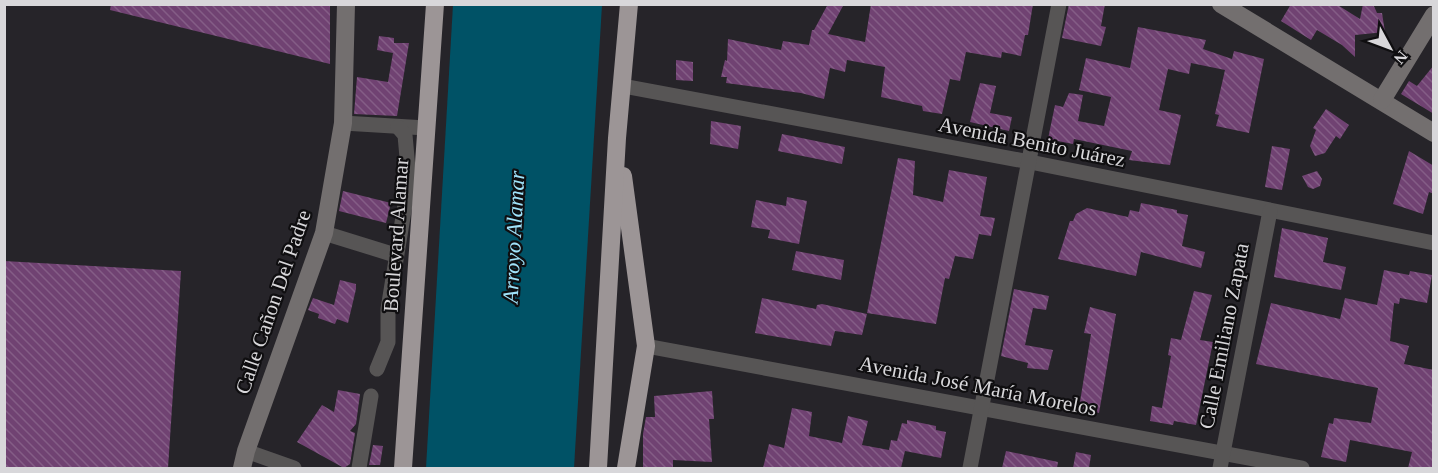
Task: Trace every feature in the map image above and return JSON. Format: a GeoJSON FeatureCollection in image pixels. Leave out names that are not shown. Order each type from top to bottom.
{"type":"FeatureCollection","features":[{"type":"Feature","properties":{"kind":"highway","name":"Boulevard Alamar"},"geometry":{"type":"LineString","coordinates":[[403,468],[435,4]]}},
{"type":"Feature","properties":{"kind":"highway"},"geometry":{"type":"LineString","coordinates":[[598,468],[617,138],[629,4]]}},
{"type":"Feature","properties":{"kind":"highway"},"geometry":{"type":"LineString","coordinates":[[617,138],[646,346],[626,468]]}},
{"type":"Feature","properties":{"kind":"street","name":"Calle Cañon Del Padre"},"geometry":{"type":"LineString","coordinates":[[244,460],[324,233],[343,123],[346,4]]}},
{"type":"Feature","properties":{"kind":"street"},"geometry":{"type":"LineString","coordinates":[[970,468],[1059,4]]}},
{"type":"Feature","properties":{"kind":"street"},"geometry":{"type":"LineString","coordinates":[[1221,4],[1434,133]]}},
{"type":"Feature","properties":{"kind":"street"},"geometry":{"type":"LineString","coordinates":[[1382,100],[1434,15]]}},
{"type":"Feature","properties":{"kind":"street","name":"Avenida Benito Juárez"},"geometry":{"type":"LineString","coordinates":[[623,86],[1030,162],[1434,243]]}},
{"type":"Feature","properties":{"kind":"street"},"geometry":{"type":"LineString","coordinates":[[343,123],[426,128]]}},
{"type":"Feature","properties":{"kind":"street"},"geometry":{"type":"LineString","coordinates":[[377,369],[388,342],[388,309],[395,255],[404,217],[409,180],[405,135],[398,127]]}},
{"type":"Feature","properties":{"kind":"street","name":"Calle Emiliano Zapata"},"geometry":{"type":"LineString","coordinates":[[1221,461],[1270,211]]}},
{"type":"Feature","properties":{"kind":"street"},"geometry":{"type":"LineString","coordinates":[[324,233],[395,255]]}},
{"type":"Feature","properties":{"kind":"street","name":"Avenida José María Morelos"},"geometry":{"type":"LineString","coordinates":[[646,346],[982,408],[1221,461],[1302,468]]}},
{"type":"Feature","properties":{"kind":"street"},"geometry":{"type":"LineString","coordinates":[[359,468],[371,396]]}},
{"type":"Feature","properties":{"kind":"street"},"geometry":{"type":"LineString","coordinates":[[244,460],[294,468]]}},
{"type":"Feature","properties":{"kind":"water","name":"Arroyo Alamar"},"geometry":{"type":"Polygon","coordinates":[[[453,5],[602,5],[574,468],[426,468],[453,5]]]}},
{"type":"Feature","properties":{"kind":"building"},"geometry":{"type":"Polygon","coordinates":[[[111,4],[330,4],[330,64],[110,10],[111,4]]]}},
{"type":"Feature","properties":{"kind":"building"},"geometry":{"type":"Polygon","coordinates":[[[828,4],[844,4],[828,34],[865,42],[871,4],[1033,4],[1028,35],[1025,35],[1021,56],[1002,52],[1001,58],[966,52],[960,81],[950,79],[942,114],[923,111],[922,106],[881,97],[885,67],[847,60],[845,72],[830,68],[824,99],[801,93],[726,83],[727,77],[721,77],[725,60],[727,61],[728,39],[781,50],[783,41],[809,45],[812,30],[828,4]]]}},
{"type":"Feature","properties":{"kind":"building"},"geometry":{"type":"Polygon","coordinates":[[[1069,4],[1105,4],[1101,26],[1106,27],[1101,46],[1062,38],[1069,4]]]}},
{"type":"Feature","properties":{"kind":"building"},"geometry":{"type":"Polygon","coordinates":[[[1291,4],[1336,4],[1360,19],[1363,4],[1373,4],[1377,13],[1382,13],[1385,32],[1355,35],[1355,57],[1342,45],[1317,30],[1311,40],[1281,21],[1291,4]]]}},
{"type":"Feature","properties":{"kind":"building"},"geometry":{"type":"Polygon","coordinates":[[[1138,27],[1206,40],[1203,49],[1232,59],[1234,51],[1264,59],[1249,133],[1216,126],[1219,115],[1215,114],[1225,70],[1191,63],[1189,74],[1168,69],[1159,110],[1181,115],[1170,165],[1129,160],[1132,151],[1074,139],[1073,144],[1048,139],[1055,105],[1063,107],[1069,93],[1083,95],[1078,121],[1104,126],[1111,97],[1079,90],[1086,58],[1130,68],[1138,27]]]}},
{"type":"Feature","properties":{"kind":"building"},"geometry":{"type":"Polygon","coordinates":[[[379,36],[394,38],[394,43],[409,43],[397,116],[354,114],[357,77],[388,82],[393,53],[377,50],[379,36]]]}},
{"type":"Feature","properties":{"kind":"building"},"geometry":{"type":"Polygon","coordinates":[[[676,60],[693,62],[693,81],[676,80],[676,60]]]}},
{"type":"Feature","properties":{"kind":"building"},"geometry":{"type":"Polygon","coordinates":[[[1434,65],[1434,114],[1401,94],[1409,81],[1417,86],[1434,65]]]}},
{"type":"Feature","properties":{"kind":"building"},"geometry":{"type":"Polygon","coordinates":[[[980,83],[996,86],[990,113],[1012,117],[1009,131],[970,122],[980,83]]]}},
{"type":"Feature","properties":{"kind":"building"},"geometry":{"type":"Polygon","coordinates":[[[1326,109],[1349,125],[1340,139],[1336,136],[1325,153],[1315,156],[1310,146],[1316,130],[1313,128],[1326,109]]]}},
{"type":"Feature","properties":{"kind":"building"},"geometry":{"type":"Polygon","coordinates":[[[711,121],[741,126],[738,149],[710,144],[711,121]]]}},
{"type":"Feature","properties":{"kind":"building"},"geometry":{"type":"Polygon","coordinates":[[[782,134],[845,147],[842,164],[778,151],[782,134]]]}},
{"type":"Feature","properties":{"kind":"building"},"geometry":{"type":"Polygon","coordinates":[[[1272,146],[1290,149],[1282,190],[1265,187],[1272,146]]]}},
{"type":"Feature","properties":{"kind":"building"},"geometry":{"type":"Polygon","coordinates":[[[1409,151],[1434,166],[1434,194],[1429,192],[1423,214],[1393,204],[1409,151]]]}},
{"type":"Feature","properties":{"kind":"building"},"geometry":{"type":"Polygon","coordinates":[[[898,158],[915,161],[913,195],[943,202],[949,170],[987,177],[980,216],[995,218],[991,236],[979,234],[973,259],[955,256],[949,279],[945,278],[936,324],[867,313],[898,158]]]}},
{"type":"Feature","properties":{"kind":"building"},"geometry":{"type":"Polygon","coordinates":[[[1317,171],[1322,179],[1320,186],[1313,189],[1308,187],[1302,176],[1317,171]]]}},
{"type":"Feature","properties":{"kind":"building"},"geometry":{"type":"Polygon","coordinates":[[[343,191],[391,203],[386,223],[339,211],[343,191]]]}},
{"type":"Feature","properties":{"kind":"building"},"geometry":{"type":"Polygon","coordinates":[[[787,197],[807,201],[799,244],[768,238],[770,230],[751,227],[756,200],[786,206],[787,197]]]}},
{"type":"Feature","properties":{"kind":"building"},"geometry":{"type":"Polygon","coordinates":[[[1141,203],[1177,210],[1177,213],[1188,215],[1182,246],[1205,252],[1201,268],[1141,252],[1136,276],[1058,259],[1070,221],[1073,221],[1076,214],[1087,208],[1128,217],[1130,210],[1139,212],[1141,203]]]}},
{"type":"Feature","properties":{"kind":"building"},"geometry":{"type":"Polygon","coordinates":[[[1282,228],[1328,238],[1323,262],[1346,267],[1341,290],[1274,277],[1282,228]]]}},
{"type":"Feature","properties":{"kind":"building"},"geometry":{"type":"Polygon","coordinates":[[[796,251],[844,260],[841,280],[792,270],[796,251]]]}},
{"type":"Feature","properties":{"kind":"building"},"geometry":{"type":"Polygon","coordinates":[[[4,261],[181,271],[168,468],[4,468],[4,261]]]}},
{"type":"Feature","properties":{"kind":"building"},"geometry":{"type":"Polygon","coordinates":[[[1384,270],[1409,275],[1410,271],[1432,275],[1427,303],[1400,298],[1399,304],[1394,303],[1390,341],[1409,346],[1404,364],[1434,370],[1434,468],[1408,468],[1412,452],[1350,440],[1346,462],[1321,457],[1329,423],[1333,424],[1334,418],[1371,423],[1378,388],[1256,364],[1271,303],[1340,319],[1345,298],[1377,305],[1384,270]]]}},
{"type":"Feature","properties":{"kind":"building"},"geometry":{"type":"Polygon","coordinates":[[[340,280],[356,284],[356,289],[348,323],[337,319],[335,324],[318,318],[319,314],[308,310],[313,298],[334,305],[340,280]]]}},
{"type":"Feature","properties":{"kind":"building"},"geometry":{"type":"Polygon","coordinates":[[[1014,289],[1049,296],[1046,310],[1033,308],[1025,345],[1053,350],[1048,370],[1027,368],[1028,363],[1001,356],[1014,289]]]}},
{"type":"Feature","properties":{"kind":"building"},"geometry":{"type":"Polygon","coordinates":[[[1194,291],[1212,295],[1200,340],[1213,342],[1196,425],[1174,421],[1173,425],[1150,421],[1152,406],[1162,408],[1171,356],[1168,355],[1171,338],[1181,340],[1194,291]]]}},
{"type":"Feature","properties":{"kind":"building"},"geometry":{"type":"Polygon","coordinates":[[[762,298],[816,309],[817,305],[822,304],[867,314],[862,335],[835,331],[831,346],[755,333],[762,298]]]}},
{"type":"Feature","properties":{"kind":"building"},"geometry":{"type":"Polygon","coordinates":[[[1090,307],[1116,314],[1099,413],[1079,408],[1091,334],[1084,333],[1090,307]]]}},
{"type":"Feature","properties":{"kind":"building"},"geometry":{"type":"Polygon","coordinates":[[[338,390],[360,394],[356,424],[350,431],[355,433],[350,464],[344,468],[297,442],[322,405],[334,412],[338,390]]]}},
{"type":"Feature","properties":{"kind":"building"},"geometry":{"type":"Polygon","coordinates":[[[712,391],[714,419],[709,419],[712,462],[673,460],[673,468],[643,468],[643,434],[646,417],[655,417],[654,396],[712,391]]]}},
{"type":"Feature","properties":{"kind":"building"},"geometry":{"type":"Polygon","coordinates":[[[792,408],[812,412],[809,436],[842,443],[848,416],[868,421],[862,445],[889,450],[891,440],[897,441],[902,423],[907,424],[907,420],[936,426],[936,430],[946,432],[941,458],[905,451],[901,468],[763,468],[769,444],[784,448],[792,408]]]}},
{"type":"Feature","properties":{"kind":"building"},"geometry":{"type":"Polygon","coordinates":[[[373,445],[383,446],[380,465],[369,465],[373,445]]]}},
{"type":"Feature","properties":{"kind":"building"},"geometry":{"type":"Polygon","coordinates":[[[1006,451],[1058,462],[1057,468],[1002,468],[1006,451]]]}},
{"type":"Feature","properties":{"kind":"building"},"geometry":{"type":"Polygon","coordinates":[[[1076,452],[1091,455],[1089,468],[1073,468],[1076,452]]]}}]}
